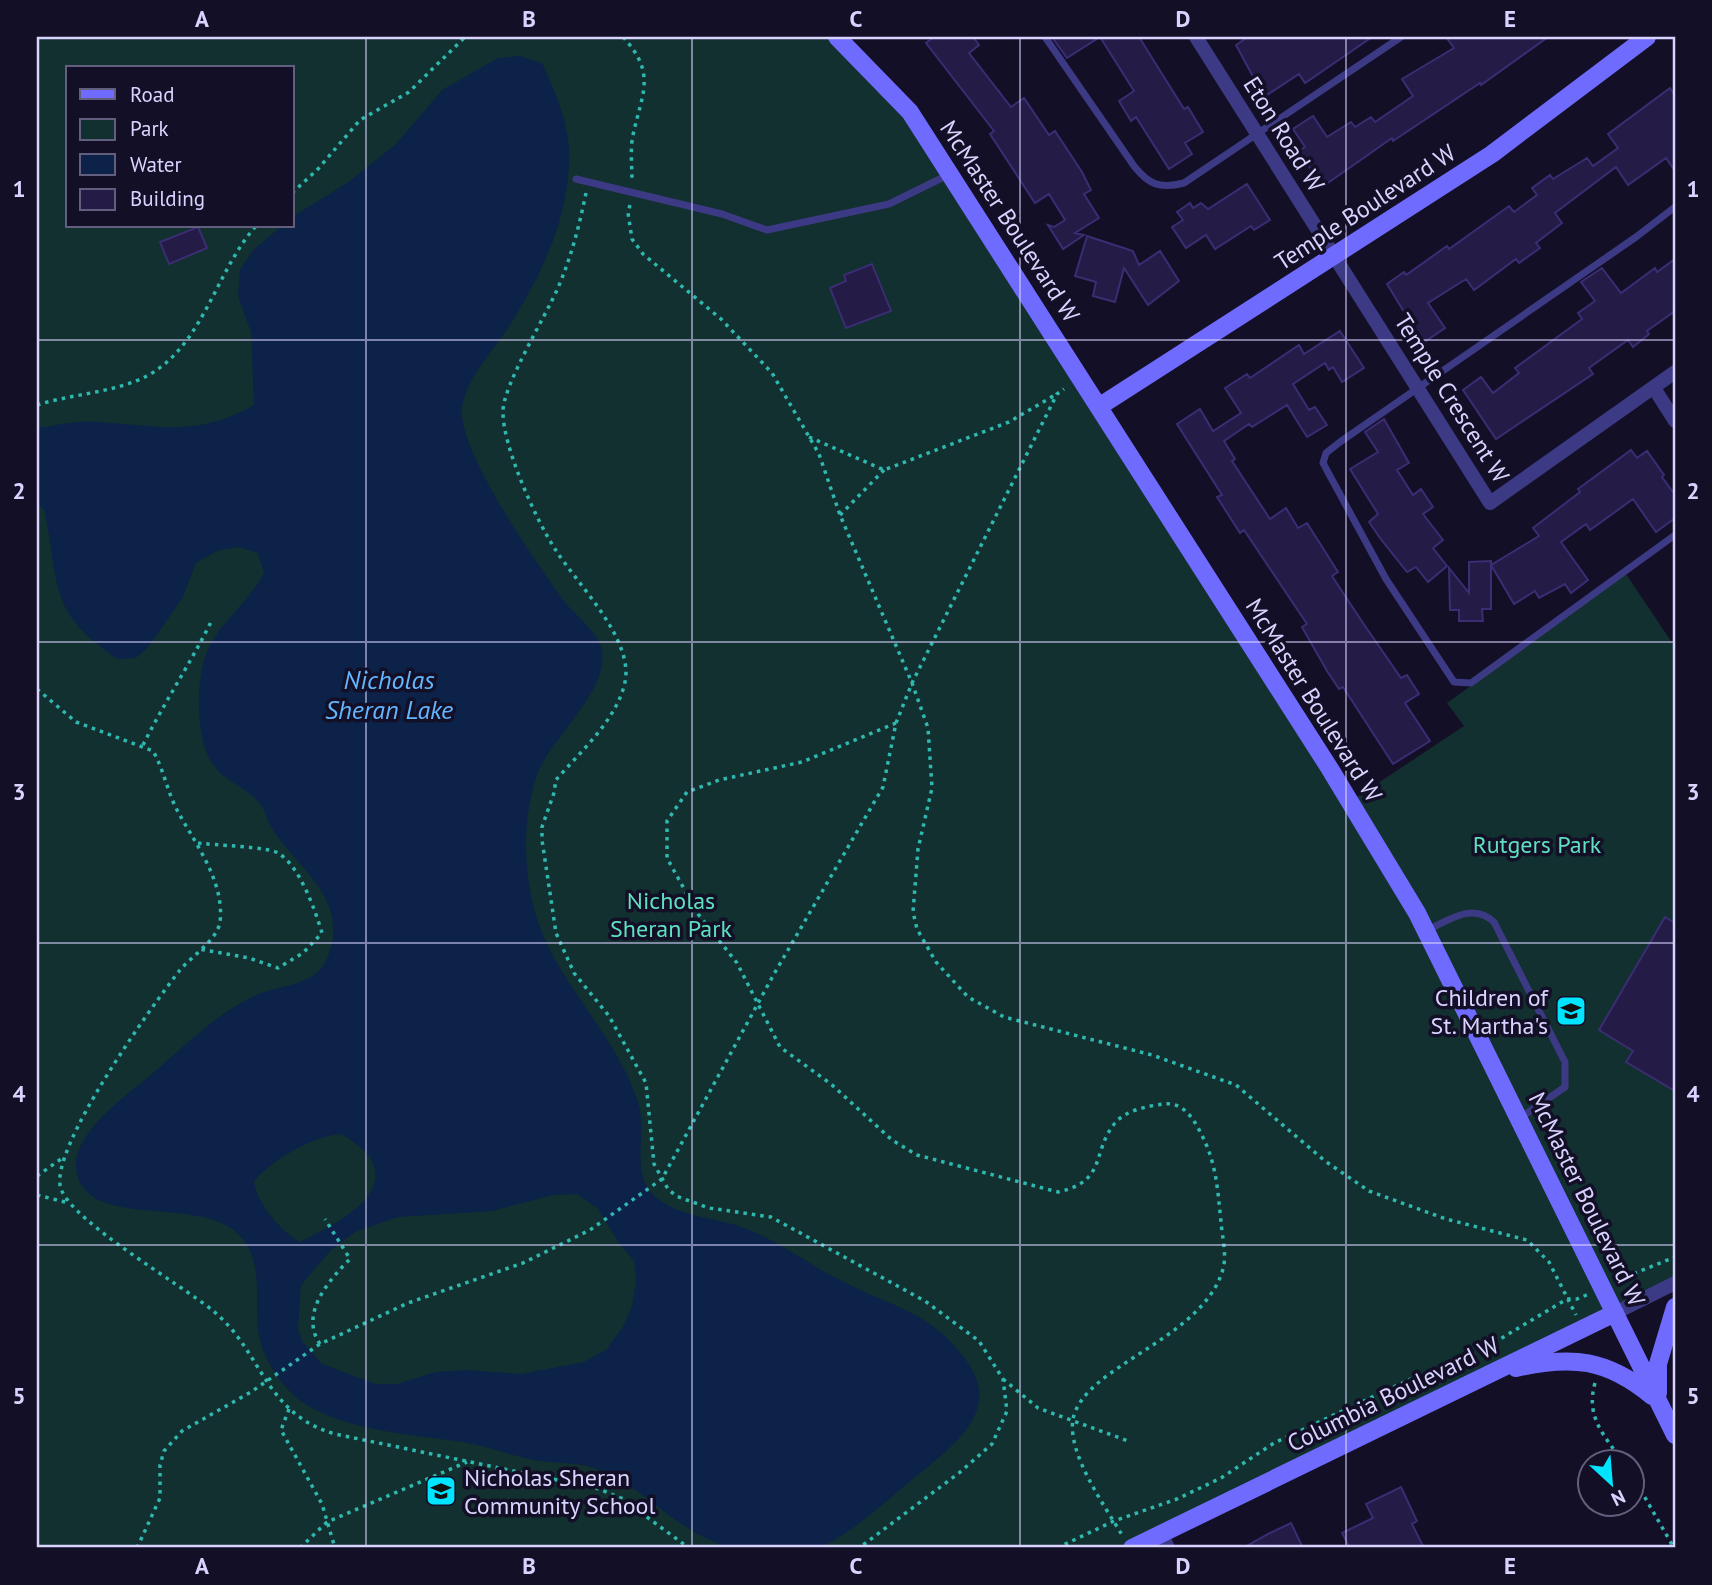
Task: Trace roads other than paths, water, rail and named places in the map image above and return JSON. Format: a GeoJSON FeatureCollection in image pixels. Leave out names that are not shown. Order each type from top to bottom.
{"type":"FeatureCollection","features":[{"type":"Feature","properties":{"kind":"street","name":"McMaster Boulevard W"},"geometry":{"type":"LineString","coordinates":[[837,37],[910,112],[1330,769],[1426,931],[1675,1435]]}},
{"type":"Feature","properties":{"kind":"street","name":"Eton Road W"},"geometry":{"type":"LineString","coordinates":[[1196,37],[1334,256]]}},
{"type":"Feature","properties":{"kind":"street","name":"Temple Boulevard W"},"geometry":{"type":"LineString","coordinates":[[1100,406],[1492,153],[1647,37]]}},
{"type":"Feature","properties":{"kind":"street","name":"Temple Crescent W"},"geometry":{"type":"LineString","coordinates":[[1334,256],[1490,503],[1675,372]]}},
{"type":"Feature","properties":{"kind":"street"},"geometry":{"type":"LineString","coordinates":[[1654,388],[1675,421]]}},
{"type":"Feature","properties":{"kind":"street","name":"Columbia Boulevard W"},"geometry":{"type":"LineString","coordinates":[[1128,1544],[1165,1541],[1675,1283]]}},
{"type":"Feature","properties":{"kind":"street"},"geometry":{"type":"LineString","coordinates":[[1658,1400],[1658,1364],[1675,1307]]}},
{"type":"Feature","properties":{"kind":"street"},"geometry":{"type":"LineString","coordinates":[[1489,1375],[1537,1363],[1582,1360],[1611,1367],[1632,1379],[1658,1400]]}},
{"type":"Feature","properties":{"kind":"lane"},"geometry":{"type":"LineString","coordinates":[[1045,37],[1133,166],[1145,180],[1156,186],[1184,183],[1401,37]]}},
{"type":"Feature","properties":{"kind":"lane"},"geometry":{"type":"LineString","coordinates":[[576,178],[722,214],[767,230],[889,204],[950,174]]}},
{"type":"Feature","properties":{"kind":"lane"},"geometry":{"type":"LineString","coordinates":[[1675,207],[1340,442],[1326,453],[1323,463],[1387,579],[1454,682],[1471,683],[1675,535]]}},
{"type":"Feature","properties":{"kind":"lane"},"geometry":{"type":"LineString","coordinates":[[1426,931],[1473,911],[1484,912],[1494,922],[1565,1062],[1564,1087],[1520,1119]]}},
{"type":"Feature","properties":{"kind":"water","name":"Nicholas Sheran Lake"},"geometry":{"type":"Polygon","coordinates":[[[520,56],[542,63],[556,94],[566,127],[569,149],[565,199],[551,247],[530,292],[477,371],[463,401],[462,412],[465,431],[474,455],[503,510],[565,602],[589,627],[600,644],[603,659],[592,692],[547,756],[534,785],[526,832],[527,864],[531,895],[550,950],[613,1049],[638,1102],[641,1115],[640,1156],[644,1180],[650,1191],[670,1207],[737,1225],[759,1234],[842,1281],[924,1320],[941,1332],[958,1350],[977,1379],[979,1402],[975,1414],[969,1426],[950,1448],[855,1527],[817,1548],[772,1550],[726,1547],[694,1532],[630,1486],[587,1466],[533,1460],[472,1444],[361,1426],[322,1413],[297,1398],[281,1382],[268,1362],[258,1330],[254,1263],[243,1239],[232,1229],[213,1220],[116,1206],[96,1199],[82,1186],[76,1167],[77,1154],[90,1130],[99,1120],[201,1031],[240,1003],[305,980],[320,970],[332,945],[333,921],[322,892],[273,830],[259,802],[218,771],[207,755],[203,740],[199,689],[205,657],[216,635],[252,592],[264,573],[258,553],[238,547],[217,551],[196,563],[183,597],[149,646],[136,658],[118,659],[78,626],[60,594],[44,509],[37,503],[37,428],[74,422],[158,427],[195,426],[214,422],[254,405],[251,332],[238,296],[240,270],[253,250],[280,228],[294,228],[294,216],[347,183],[396,144],[442,90],[498,58],[520,56]],[[342,1134],[306,1144],[262,1173],[254,1181],[256,1190],[271,1216],[300,1242],[354,1210],[373,1187],[375,1173],[371,1159],[342,1134]],[[577,1194],[553,1195],[492,1211],[398,1217],[355,1232],[331,1250],[301,1285],[298,1329],[302,1341],[322,1364],[376,1384],[397,1384],[436,1372],[467,1370],[521,1374],[584,1362],[607,1349],[624,1325],[632,1306],[636,1280],[634,1261],[597,1208],[577,1194]]]}},
{"type":"Feature","properties":{"kind":"place","name":"Children of St. Martha's"},"geometry":{"type":"Point","coordinates":[1571,1011]}},
{"type":"Feature","properties":{"kind":"place","name":"Nicholas Sheran Community School"},"geometry":{"type":"Point","coordinates":[441,1491]}},
{"type":"Feature","properties":{"kind":"park label","name":"Rutgers Park"},"geometry":{"type":"Point","coordinates":[1537,844]}},
{"type":"Feature","properties":{"kind":"park label","name":"Nicholas Sheran Park"},"geometry":{"type":"Point","coordinates":[671,914]}}]}
